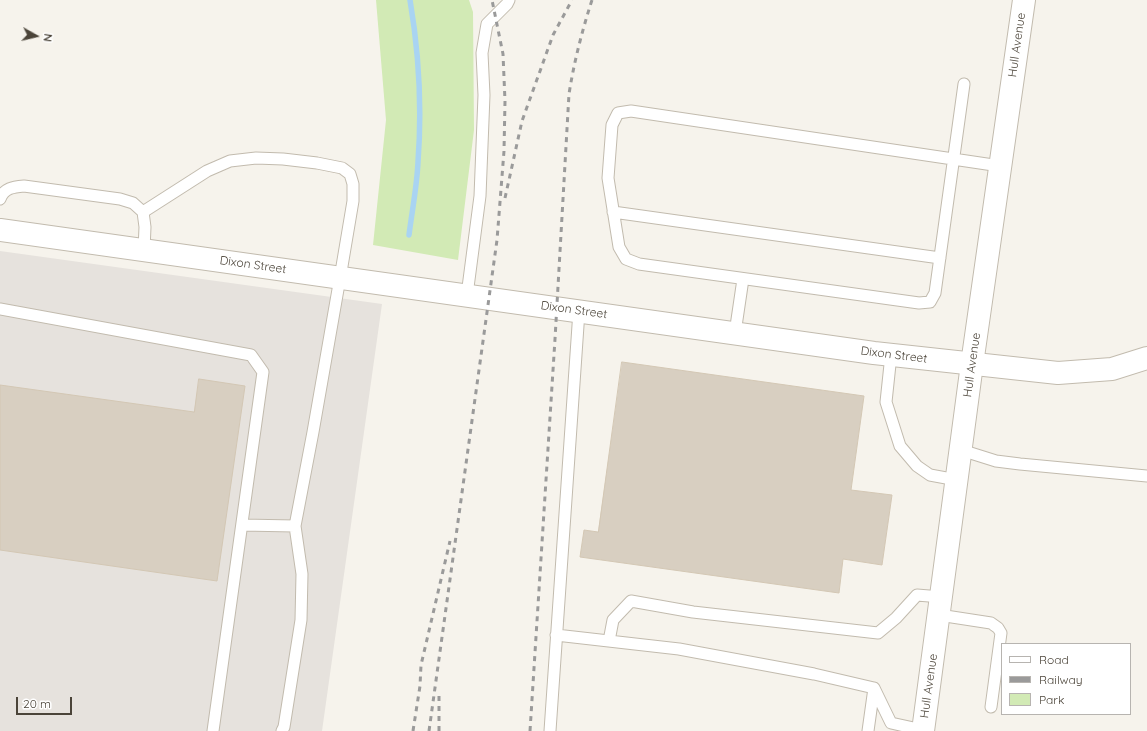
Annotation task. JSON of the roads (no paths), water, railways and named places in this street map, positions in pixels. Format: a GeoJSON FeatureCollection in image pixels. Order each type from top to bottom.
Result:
{"type":"FeatureCollection","features":[{"type":"Feature","properties":{"kind":"street","name":"Hull Avenue"},"geometry":{"type":"LineString","coordinates":[[923,730],[972,364],[1024,0]]}},
{"type":"Feature","properties":{"kind":"street","name":"Dixon Street"},"geometry":{"type":"LineString","coordinates":[[0,230],[890,355],[1058,373],[1112,369],[1147,358]]}},
{"type":"Feature","properties":{"kind":"lane"},"geometry":{"type":"LineString","coordinates":[[467,295],[480,196],[484,95],[482,53],[487,24],[507,4],[509,0]]}},
{"type":"Feature","properties":{"kind":"lane"},"geometry":{"type":"LineString","coordinates":[[964,84],[953,159],[935,293],[930,302],[919,303],[639,264],[626,258],[619,247],[608,178],[612,125],[618,113],[631,111],[953,159],[1000,166]]}},
{"type":"Feature","properties":{"kind":"lane"},"geometry":{"type":"LineString","coordinates":[[143,212],[207,171],[230,161],[256,158],[283,159],[317,163],[342,168],[350,174],[354,184],[353,201],[340,278],[295,526],[302,574],[301,620],[284,727],[282,731]]}},
{"type":"Feature","properties":{"kind":"lane"},"geometry":{"type":"LineString","coordinates":[[0,199],[4,192],[12,188],[24,186],[120,199],[133,203],[143,212],[145,227],[144,250]]}},
{"type":"Feature","properties":{"kind":"lane"},"geometry":{"type":"LineString","coordinates":[[613,212],[940,258]]}},
{"type":"Feature","properties":{"kind":"lane"},"geometry":{"type":"LineString","coordinates":[[735,333],[743,279]]}},
{"type":"Feature","properties":{"kind":"lane"},"geometry":{"type":"LineString","coordinates":[[0,309],[251,355],[263,372],[213,731]]}},
{"type":"Feature","properties":{"kind":"lane"},"geometry":{"type":"LineString","coordinates":[[550,731],[579,311]]}},
{"type":"Feature","properties":{"kind":"lane"},"geometry":{"type":"LineString","coordinates":[[890,355],[886,402],[900,446],[917,466],[930,475],[957,480]]}},
{"type":"Feature","properties":{"kind":"lane"},"geometry":{"type":"LineString","coordinates":[[961,450],[1002,461],[1147,476]]}},
{"type":"Feature","properties":{"kind":"lane"},"geometry":{"type":"LineString","coordinates":[[242,525],[295,526]]}},
{"type":"Feature","properties":{"kind":"lane"},"geometry":{"type":"LineString","coordinates":[[609,641],[613,620],[631,601],[692,612],[878,633],[896,618],[917,595],[940,606],[991,623],[998,628],[1001,633],[991,707]]}},
{"type":"Feature","properties":{"kind":"lane"},"geometry":{"type":"LineString","coordinates":[[556,635],[679,649],[814,674],[874,688]]}},
{"type":"Feature","properties":{"kind":"lane"},"geometry":{"type":"LineString","coordinates":[[874,688],[891,723],[923,730]]}},
{"type":"Feature","properties":{"kind":"lane"},"geometry":{"type":"LineString","coordinates":[[868,731],[874,688]]}},
{"type":"Feature","properties":{"kind":"waterway"},"geometry":{"type":"LineString","coordinates":[[409,235],[417,180],[420,121],[418,60],[410,0]]}},
{"type":"Feature","properties":{"kind":"railway"},"geometry":{"type":"LineString","coordinates":[[429,731],[497,240],[504,151],[505,101],[503,54],[492,0]]}},
{"type":"Feature","properties":{"kind":"railway"},"geometry":{"type":"LineString","coordinates":[[505,198],[522,121],[553,35],[572,0]]}},
{"type":"Feature","properties":{"kind":"railway"},"geometry":{"type":"LineString","coordinates":[[530,731],[569,94],[573,70],[592,0]]}},
{"type":"Feature","properties":{"kind":"railway"},"geometry":{"type":"LineString","coordinates":[[413,731],[420,686],[421,665],[450,541]]}},
{"type":"Feature","properties":{"kind":"railway"},"geometry":{"type":"LineString","coordinates":[[439,694],[439,731]]}}]}
